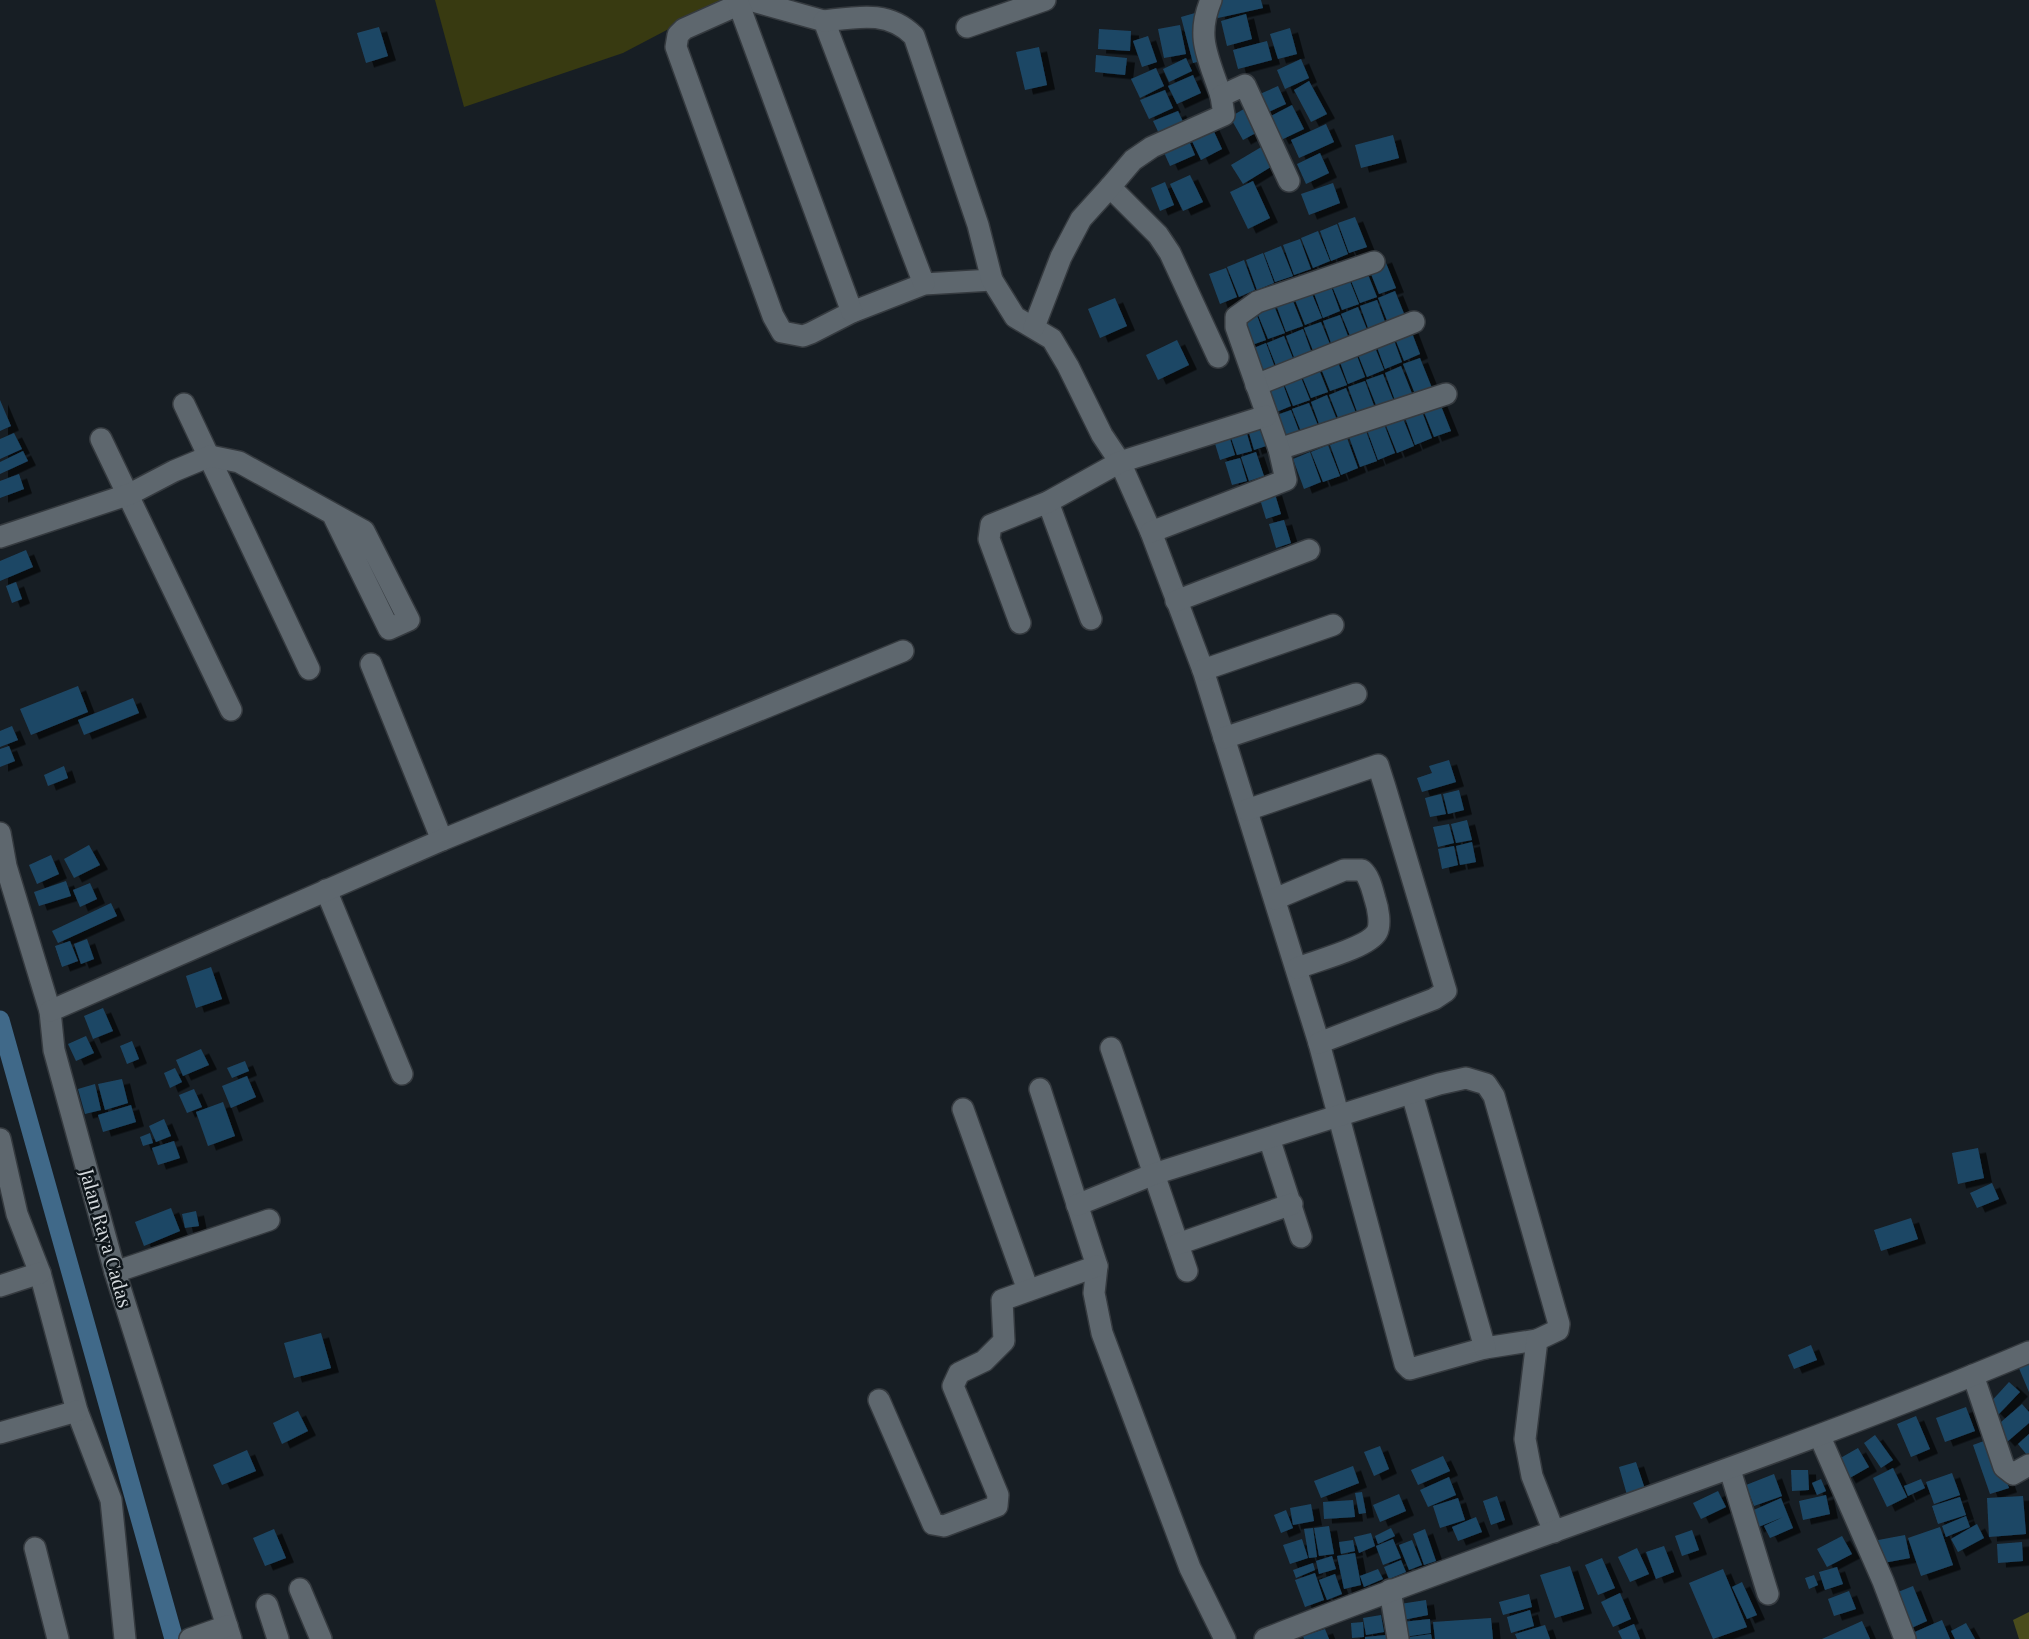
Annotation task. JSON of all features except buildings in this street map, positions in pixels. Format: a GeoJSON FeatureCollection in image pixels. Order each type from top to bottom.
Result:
{"type":"FeatureCollection","features":[{"type":"Feature","properties":{"kind":"street"},"geometry":{"type":"LineString","coordinates":[[967,27],[1045,0]]}},
{"type":"Feature","properties":{"kind":"street"},"geometry":{"type":"LineString","coordinates":[[1034,327],[1061,257],[1076,229],[1133,160],[1152,146],[1224,115],[1221,96],[1201,33],[1202,22],[1211,0]]}},
{"type":"Feature","properties":{"kind":"street"},"geometry":{"type":"LineString","coordinates":[[746,2],[852,312]]}},
{"type":"Feature","properties":{"kind":"street"},"geometry":{"type":"LineString","coordinates":[[992,280],[924,284],[852,312],[803,336],[782,332],[773,316],[676,47],[678,35],[684,29],[746,2],[824,21],[876,16],[895,21],[914,36],[978,225],[992,280],[1015,317],[1052,339],[1120,462],[1151,532],[1203,670],[1297,968],[1319,1044],[1338,1116],[1407,1367],[1422,1366],[1485,1348],[1537,1340],[1558,1330],[1559,1324],[1491,1091],[1486,1084],[1466,1078],[1338,1116],[1154,1174],[1077,1205]]}},
{"type":"Feature","properties":{"kind":"street"},"geometry":{"type":"LineString","coordinates":[[824,21],[924,284]]}},
{"type":"Feature","properties":{"kind":"street"},"geometry":{"type":"LineString","coordinates":[[1221,96],[1245,85],[1289,181]]}},
{"type":"Feature","properties":{"kind":"street"},"geometry":{"type":"LineString","coordinates":[[1110,187],[1158,235],[1170,253],[1217,357]]}},
{"type":"Feature","properties":{"kind":"street"},"geometry":{"type":"LineString","coordinates":[[1151,532],[1286,480],[1279,449],[1236,327],[1236,317],[1242,310],[1374,262]]}},
{"type":"Feature","properties":{"kind":"street"},"geometry":{"type":"LineString","coordinates":[[1256,385],[1414,322]]}},
{"type":"Feature","properties":{"kind":"street"},"geometry":{"type":"LineString","coordinates":[[1279,449],[1446,394]]}},
{"type":"Feature","properties":{"kind":"street"},"geometry":{"type":"LineString","coordinates":[[184,404],[309,669]]}},
{"type":"Feature","properties":{"kind":"street"},"geometry":{"type":"LineString","coordinates":[[1020,623],[988,528],[991,525],[1048,502],[1120,462],[1266,416]]}},
{"type":"Feature","properties":{"kind":"street"},"geometry":{"type":"LineString","coordinates":[[101,439],[130,494],[231,710]]}},
{"type":"Feature","properties":{"kind":"street"},"geometry":{"type":"LineString","coordinates":[[0,537],[130,494],[210,456],[239,462],[364,531],[409,620],[389,629],[333,515]]}},
{"type":"Feature","properties":{"kind":"street"},"geometry":{"type":"LineString","coordinates":[[1048,502],[1091,619]]}},
{"type":"Feature","properties":{"kind":"street"},"geometry":{"type":"LineString","coordinates":[[1176,601],[1309,550]]}},
{"type":"Feature","properties":{"kind":"street"},"geometry":{"type":"LineString","coordinates":[[1203,670],[1333,625]]}},
{"type":"Feature","properties":{"kind":"street"},"geometry":{"type":"LineString","coordinates":[[50,1011],[443,840],[902,651]]}},
{"type":"Feature","properties":{"kind":"street"},"geometry":{"type":"LineString","coordinates":[[371,664],[443,840]]}},
{"type":"Feature","properties":{"kind":"street"},"geometry":{"type":"LineString","coordinates":[[1224,738],[1356,694]]}},
{"type":"Feature","properties":{"kind":"street"},"geometry":{"type":"LineString","coordinates":[[1247,810],[1378,765],[1385,787],[1446,991],[1434,999],[1319,1044]]}},
{"type":"Feature","properties":{"kind":"street","name":"Jalan Raya Cadas"},"geometry":{"type":"LineString","coordinates":[[0,833],[3,867],[50,1011],[54,1050],[214,1634]]}},
{"type":"Feature","properties":{"kind":"street"},"geometry":{"type":"LineString","coordinates":[[1275,899],[1344,870],[1362,870],[1369,879],[1377,906],[1378,927],[1375,934],[1349,949],[1297,968]]}},
{"type":"Feature","properties":{"kind":"street"},"geometry":{"type":"LineString","coordinates":[[326,890],[402,1074]]}},
{"type":"Feature","properties":{"kind":"street"},"geometry":{"type":"LineString","coordinates":[[1111,1048],[1187,1271]]}},
{"type":"Feature","properties":{"kind":"street"},"geometry":{"type":"LineString","coordinates":[[1040,1089],[1097,1266],[1094,1293],[1102,1333],[1190,1568],[1226,1639]]}},
{"type":"Feature","properties":{"kind":"street"},"geometry":{"type":"LineString","coordinates":[[1412,1094],[1485,1348]]}},
{"type":"Feature","properties":{"kind":"street"},"geometry":{"type":"LineString","coordinates":[[963,1109],[1028,1290]]}},
{"type":"Feature","properties":{"kind":"street"},"geometry":{"type":"LineString","coordinates":[[1269,1138],[1301,1237]]}},
{"type":"Feature","properties":{"kind":"street"},"geometry":{"type":"LineString","coordinates":[[0,1139],[17,1214],[40,1273],[76,1411],[98,1460],[115,1517],[125,1639]]}},
{"type":"Feature","properties":{"kind":"street"},"geometry":{"type":"LineString","coordinates":[[1178,1244],[1292,1204]]}},
{"type":"Feature","properties":{"kind":"street"},"geometry":{"type":"LineString","coordinates":[[115,1272],[269,1220]]}},
{"type":"Feature","properties":{"kind":"street"},"geometry":{"type":"LineString","coordinates":[[879,1400],[933,1524],[944,1526],[997,1506],[998,1495],[953,1386],[959,1373],[984,1361],[1004,1341],[1002,1300],[1097,1266]]}},
{"type":"Feature","properties":{"kind":"street"},"geometry":{"type":"LineString","coordinates":[[0,1286],[40,1273]]}},
{"type":"Feature","properties":{"kind":"street"},"geometry":{"type":"LineString","coordinates":[[1537,1340],[1532,1405],[1525,1439],[1532,1476],[1554,1532]]}},
{"type":"Feature","properties":{"kind":"street"},"geometry":{"type":"LineString","coordinates":[[1265,1639],[1390,1590],[1819,1437],[2029,1352]]}},
{"type":"Feature","properties":{"kind":"street"},"geometry":{"type":"LineString","coordinates":[[1973,1376],[2004,1466],[2013,1474],[2029,1465]]}},
{"type":"Feature","properties":{"kind":"street"},"geometry":{"type":"LineString","coordinates":[[0,1433],[76,1411]]}},
{"type":"Feature","properties":{"kind":"street"},"geometry":{"type":"LineString","coordinates":[[1819,1437],[1883,1581],[1905,1639]]}},
{"type":"Feature","properties":{"kind":"street"},"geometry":{"type":"LineString","coordinates":[[1730,1470],[1768,1594]]}},
{"type":"Feature","properties":{"kind":"street"},"geometry":{"type":"LineString","coordinates":[[35,1548],[58,1639]]}},
{"type":"Feature","properties":{"kind":"street"},"geometry":{"type":"LineString","coordinates":[[300,1589],[321,1639]]}},
{"type":"Feature","properties":{"kind":"street"},"geometry":{"type":"LineString","coordinates":[[1390,1590],[1398,1639]]}},
{"type":"Feature","properties":{"kind":"street"},"geometry":{"type":"LineString","coordinates":[[267,1605],[278,1639]]}},
{"type":"Feature","properties":{"kind":"shaded area"},"geometry":{"type":"Polygon","coordinates":[[[435,0],[724,0],[623,53],[464,107],[435,0]]]}},
{"type":"Feature","properties":{"kind":"shaded area"},"geometry":{"type":"Polygon","coordinates":[[[2029,1612],[2029,1639],[2019,1639],[2013,1620],[2029,1612]]]}},
{"type":"Feature","properties":{"kind":"waterway"},"geometry":{"type":"LineString","coordinates":[[0,1020],[174,1639]]}}]}
